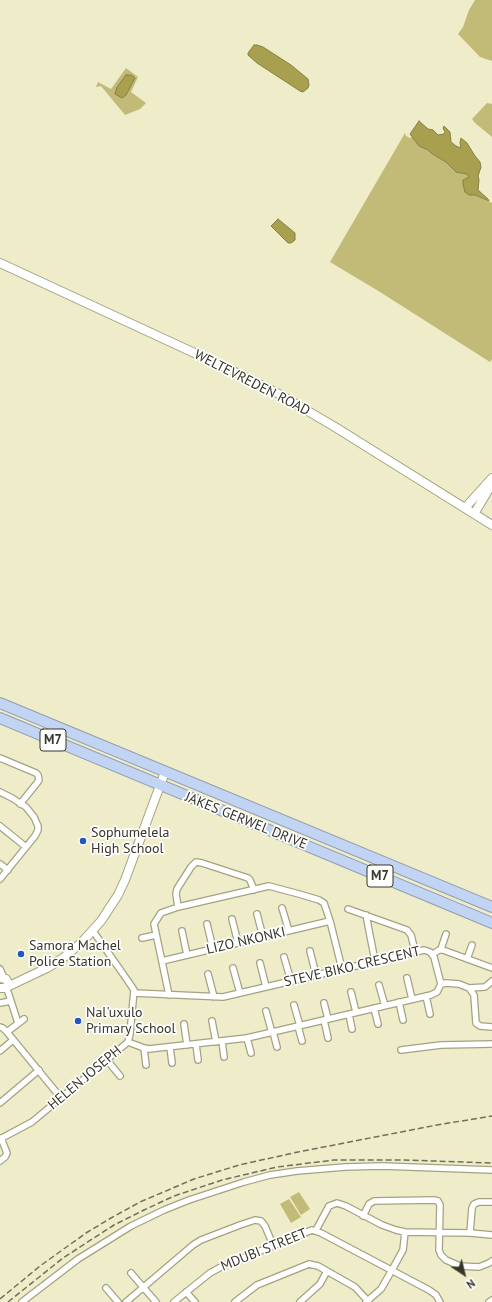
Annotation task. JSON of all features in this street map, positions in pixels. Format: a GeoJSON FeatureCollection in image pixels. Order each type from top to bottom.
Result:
{"type":"FeatureCollection","features":[{"type":"Feature","properties":{"kind":"highway","name":"JAKES GERWEL DRIVE"},"geometry":{"type":"LineString","coordinates":[[0,703],[492,907]]}},
{"type":"Feature","properties":{"kind":"highway","name":"JAKES GERWEL DRIVE"},"geometry":{"type":"LineString","coordinates":[[0,718],[492,923]]}},
{"type":"Feature","properties":{"kind":"street","name":"WELTEVREDEN ROAD"},"geometry":{"type":"LineString","coordinates":[[0,263],[229,369],[279,394],[335,427],[491,525]]}},
{"type":"Feature","properties":{"kind":"street"},"geometry":{"type":"LineString","coordinates":[[465,508],[492,478]]}},
{"type":"Feature","properties":{"kind":"street"},"geometry":{"type":"LineString","coordinates":[[474,514],[492,484]]}},
{"type":"Feature","properties":{"kind":"street"},"geometry":{"type":"LineString","coordinates":[[486,494],[483,513],[491,525]]}},
{"type":"Feature","properties":{"kind":"street"},"geometry":{"type":"LineString","coordinates":[[0,758],[38,775],[39,780],[20,804]]}},
{"type":"Feature","properties":{"kind":"street"},"geometry":{"type":"LineString","coordinates":[[3,985],[20,980],[47,968],[73,950],[93,931],[112,906],[125,880],[165,772]]}},
{"type":"Feature","properties":{"kind":"street"},"geometry":{"type":"LineString","coordinates":[[0,792],[26,807],[34,817],[38,826],[35,836],[0,879]]}},
{"type":"Feature","properties":{"kind":"street"},"geometry":{"type":"LineString","coordinates":[[0,826],[26,846]]}},
{"type":"Feature","properties":{"kind":"street"},"geometry":{"type":"LineString","coordinates":[[178,907],[176,894],[177,889],[190,867],[196,862],[248,878],[254,890]]}},
{"type":"Feature","properties":{"kind":"street"},"geometry":{"type":"LineString","coordinates":[[0,864],[8,870]]}},
{"type":"Feature","properties":{"kind":"street"},"geometry":{"type":"LineString","coordinates":[[169,995],[154,924],[161,913],[178,907],[272,886],[319,900],[325,905],[342,969]]}},
{"type":"Feature","properties":{"kind":"street"},"geometry":{"type":"LineString","coordinates":[[282,908],[289,931]]}},
{"type":"Feature","properties":{"kind":"street"},"geometry":{"type":"LineString","coordinates":[[348,909],[407,930],[411,935],[415,951]]}},
{"type":"Feature","properties":{"kind":"street"},"geometry":{"type":"LineString","coordinates":[[257,914],[263,937]]}},
{"type":"Feature","properties":{"kind":"street"},"geometry":{"type":"LineString","coordinates":[[366,915],[376,961]]}},
{"type":"Feature","properties":{"kind":"street"},"geometry":{"type":"LineString","coordinates":[[232,919],[238,943]]}},
{"type":"Feature","properties":{"kind":"street","name":"LIZO NKONKI"},"geometry":{"type":"LineString","coordinates":[[162,961],[330,921]]}},
{"type":"Feature","properties":{"kind":"street"},"geometry":{"type":"LineString","coordinates":[[207,924],[213,949]]}},
{"type":"Feature","properties":{"kind":"street"},"geometry":{"type":"LineString","coordinates":[[182,930],[187,955]]}},
{"type":"Feature","properties":{"kind":"street"},"geometry":{"type":"LineString","coordinates":[[93,931],[134,990],[134,993]]}},
{"type":"Feature","properties":{"kind":"street"},"geometry":{"type":"LineString","coordinates":[[433,954],[441,949],[446,934]]}},
{"type":"Feature","properties":{"kind":"street"},"geometry":{"type":"LineString","coordinates":[[142,938],[156,935]]}},
{"type":"Feature","properties":{"kind":"street"},"geometry":{"type":"LineString","coordinates":[[467,959],[472,945]]}},
{"type":"Feature","properties":{"kind":"street"},"geometry":{"type":"LineString","coordinates":[[441,949],[492,968]]}},
{"type":"Feature","properties":{"kind":"street","name":"STEVE BIKO CRESCENT"},"geometry":{"type":"LineString","coordinates":[[134,993],[223,997],[424,950],[427,950],[433,954],[436,960],[441,984]]}},
{"type":"Feature","properties":{"kind":"street"},"geometry":{"type":"LineString","coordinates":[[310,951],[316,975]]}},
{"type":"Feature","properties":{"kind":"street"},"geometry":{"type":"LineString","coordinates":[[284,957],[291,981]]}},
{"type":"Feature","properties":{"kind":"street"},"geometry":{"type":"LineString","coordinates":[[260,963],[266,987]]}},
{"type":"Feature","properties":{"kind":"street"},"geometry":{"type":"LineString","coordinates":[[233,968],[240,993]]}},
{"type":"Feature","properties":{"kind":"street"},"geometry":{"type":"LineString","coordinates":[[0,969],[3,985],[11,1001],[18,1023]]}},
{"type":"Feature","properties":{"kind":"street"},"geometry":{"type":"LineString","coordinates":[[208,974],[214,997]]}},
{"type":"Feature","properties":{"kind":"street"},"geometry":{"type":"LineString","coordinates":[[407,978],[412,999]]}},
{"type":"Feature","properties":{"kind":"street"},"geometry":{"type":"LineString","coordinates":[[128,1042],[144,1048],[170,1047],[247,1038],[426,996],[437,992],[441,984],[453,983],[469,988],[485,987],[492,981]]}},
{"type":"Feature","properties":{"kind":"street"},"geometry":{"type":"LineString","coordinates":[[378,985],[385,1006]]}},
{"type":"Feature","properties":{"kind":"street"},"geometry":{"type":"LineString","coordinates":[[469,988],[474,995],[476,1023],[480,1026],[492,1028]]}},
{"type":"Feature","properties":{"kind":"street"},"geometry":{"type":"LineString","coordinates":[[350,992],[356,1012]]}},
{"type":"Feature","properties":{"kind":"street","name":"HELEN JOSEPH"},"geometry":{"type":"LineString","coordinates":[[1,1139],[32,1122],[128,1042],[134,993]]}},
{"type":"Feature","properties":{"kind":"street"},"geometry":{"type":"LineString","coordinates":[[426,996],[430,1014]]}},
{"type":"Feature","properties":{"kind":"street"},"geometry":{"type":"LineString","coordinates":[[0,1003],[11,1001]]}},
{"type":"Feature","properties":{"kind":"street"},"geometry":{"type":"LineString","coordinates":[[399,1002],[403,1020]]}},
{"type":"Feature","properties":{"kind":"street"},"geometry":{"type":"LineString","coordinates":[[324,1003],[328,1038]]}},
{"type":"Feature","properties":{"kind":"street"},"geometry":{"type":"LineString","coordinates":[[294,1005],[302,1041]]}},
{"type":"Feature","properties":{"kind":"street"},"geometry":{"type":"LineString","coordinates":[[374,1008],[378,1024]]}},
{"type":"Feature","properties":{"kind":"street"},"geometry":{"type":"LineString","coordinates":[[266,1011],[276,1046]]}},
{"type":"Feature","properties":{"kind":"street"},"geometry":{"type":"LineString","coordinates":[[349,1014],[352,1029]]}},
{"type":"Feature","properties":{"kind":"street"},"geometry":{"type":"LineString","coordinates":[[7,1032],[24,1019]]}},
{"type":"Feature","properties":{"kind":"street"},"geometry":{"type":"LineString","coordinates":[[212,1021],[224,1057]]}},
{"type":"Feature","properties":{"kind":"street"},"geometry":{"type":"LineString","coordinates":[[184,1024],[187,1045]]}},
{"type":"Feature","properties":{"kind":"street"},"geometry":{"type":"LineString","coordinates":[[0,1027],[3,1028],[14,1040],[61,1098]]}},
{"type":"Feature","properties":{"kind":"street"},"geometry":{"type":"LineString","coordinates":[[247,1038],[251,1053]]}},
{"type":"Feature","properties":{"kind":"street"},"geometry":{"type":"LineString","coordinates":[[0,1051],[14,1040]]}},
{"type":"Feature","properties":{"kind":"street"},"geometry":{"type":"LineString","coordinates":[[196,1044],[198,1060]]}},
{"type":"Feature","properties":{"kind":"street"},"geometry":{"type":"LineString","coordinates":[[401,1050],[441,1045],[492,1044]]}},
{"type":"Feature","properties":{"kind":"street"},"geometry":{"type":"LineString","coordinates":[[170,1047],[172,1063]]}},
{"type":"Feature","properties":{"kind":"street"},"geometry":{"type":"LineString","coordinates":[[144,1048],[146,1066]]}},
{"type":"Feature","properties":{"kind":"street"},"geometry":{"type":"LineString","coordinates":[[108,1060],[120,1076]]}},
{"type":"Feature","properties":{"kind":"street"},"geometry":{"type":"LineString","coordinates":[[0,1103],[39,1070]]}},
{"type":"Feature","properties":{"kind":"street"},"geometry":{"type":"LineString","coordinates":[[0,1160],[5,1157],[7,1153],[1,1139]]}},
{"type":"Feature","properties":{"kind":"street"},"geometry":{"type":"LineString","coordinates":[[22,1302],[78,1259],[130,1226],[189,1200],[244,1182],[270,1175],[345,1167],[382,1166],[492,1170]]}},
{"type":"Feature","properties":{"kind":"street"},"geometry":{"type":"LineString","coordinates":[[363,1216],[369,1204],[374,1201],[438,1201],[440,1205],[439,1250],[441,1255],[446,1260],[460,1266],[479,1267],[492,1261]]}},
{"type":"Feature","properties":{"kind":"street"},"geometry":{"type":"LineString","coordinates":[[470,1233],[472,1208],[474,1204],[479,1202],[492,1202]]}},
{"type":"Feature","properties":{"kind":"street"},"geometry":{"type":"LineString","coordinates":[[316,1230],[329,1206],[333,1203],[341,1203],[363,1216],[390,1228],[405,1232],[470,1233],[492,1235]]}},
{"type":"Feature","properties":{"kind":"street"},"geometry":{"type":"LineString","coordinates":[[126,1302],[197,1242],[253,1220],[258,1220],[263,1223],[273,1245]]}},
{"type":"Feature","properties":{"kind":"street","name":"MDUBI STREET"},"geometry":{"type":"LineString","coordinates":[[174,1302],[215,1270],[273,1245],[309,1231],[316,1230],[432,1291],[440,1302]]}},
{"type":"Feature","properties":{"kind":"street"},"geometry":{"type":"LineString","coordinates":[[235,1302],[256,1285],[304,1265],[312,1264],[355,1287],[367,1301],[381,1289],[392,1270],[402,1250],[405,1232]]}},
{"type":"Feature","properties":{"kind":"street"},"geometry":{"type":"LineString","coordinates":[[300,1302],[320,1284],[327,1271]]}},
{"type":"Feature","properties":{"kind":"street"},"geometry":{"type":"LineString","coordinates":[[131,1273],[156,1302]]}},
{"type":"Feature","properties":{"kind":"street"},"geometry":{"type":"LineString","coordinates":[[106,1288],[118,1302]]}},
{"type":"Feature","properties":{"kind":"street"},"geometry":{"type":"LineString","coordinates":[[186,1292],[195,1302]]}},
{"type":"Feature","properties":{"kind":"shaded area"},"geometry":{"type":"Polygon","coordinates":[[[475,0],[492,0],[492,61],[480,57],[458,34],[463,27],[469,10],[475,0]]]}},
{"type":"Feature","properties":{"kind":"shaded area"},"geometry":{"type":"Polygon","coordinates":[[[254,45],[263,47],[291,65],[308,79],[308,88],[303,92],[300,91],[257,63],[248,55],[254,45]]]}},
{"type":"Feature","properties":{"kind":"shaded area"},"geometry":{"type":"Polygon","coordinates":[[[126,68],[138,77],[131,92],[146,103],[140,109],[125,115],[101,86],[96,87],[98,82],[111,89],[126,68]]]}},
{"type":"Feature","properties":{"kind":"shaded area"},"geometry":{"type":"Polygon","coordinates":[[[126,75],[131,75],[135,78],[126,95],[122,98],[115,94],[117,87],[126,75]]]}},
{"type":"Feature","properties":{"kind":"shaded area"},"geometry":{"type":"Polygon","coordinates":[[[487,103],[492,104],[492,137],[472,119],[487,103]]]}},
{"type":"Feature","properties":{"kind":"shaded area"},"geometry":{"type":"Polygon","coordinates":[[[419,121],[438,135],[444,134],[444,126],[450,132],[451,142],[456,146],[461,148],[461,138],[467,143],[480,162],[481,167],[478,176],[478,190],[489,201],[475,195],[469,195],[465,192],[463,180],[469,177],[467,174],[456,172],[446,162],[419,146],[410,134],[419,121]]]}},
{"type":"Feature","properties":{"kind":"shaded area"},"geometry":{"type":"Polygon","coordinates":[[[405,133],[406,136],[410,138],[412,137],[431,153],[446,162],[456,172],[467,174],[469,177],[463,180],[463,183],[466,192],[469,195],[475,195],[492,203],[492,359],[490,362],[330,262],[405,133]]]}},
{"type":"Feature","properties":{"kind":"shaded area"},"geometry":{"type":"Polygon","coordinates":[[[278,219],[295,233],[295,240],[291,243],[288,243],[271,226],[278,219]]]}},
{"type":"Feature","properties":{"kind":"shaded area"},"geometry":{"type":"Polygon","coordinates":[[[299,1192],[310,1209],[301,1215],[290,1197],[299,1192]]]}},
{"type":"Feature","properties":{"kind":"shaded area"},"geometry":{"type":"Polygon","coordinates":[[[289,1199],[301,1217],[291,1223],[280,1204],[289,1199]]]}},
{"type":"Feature","properties":{"kind":"railway"},"geometry":{"type":"LineString","coordinates":[[0,1299],[40,1266],[86,1233],[140,1202],[194,1179],[239,1165],[298,1152],[492,1116]]}},
{"type":"Feature","properties":{"kind":"railway"},"geometry":{"type":"LineString","coordinates":[[8,1302],[63,1258],[114,1225],[174,1196],[222,1180],[277,1167],[334,1160],[404,1160],[492,1163]]}},
{"type":"Feature","properties":{"kind":"place","name":"Sophumelela High School"},"geometry":{"type":"Point","coordinates":[83,841]}},
{"type":"Feature","properties":{"kind":"place","name":"Samora Machel Police Station"},"geometry":{"type":"Point","coordinates":[21,954]}},
{"type":"Feature","properties":{"kind":"place","name":"Nal'uxulo Primary School"},"geometry":{"type":"Point","coordinates":[78,1021]}}]}
